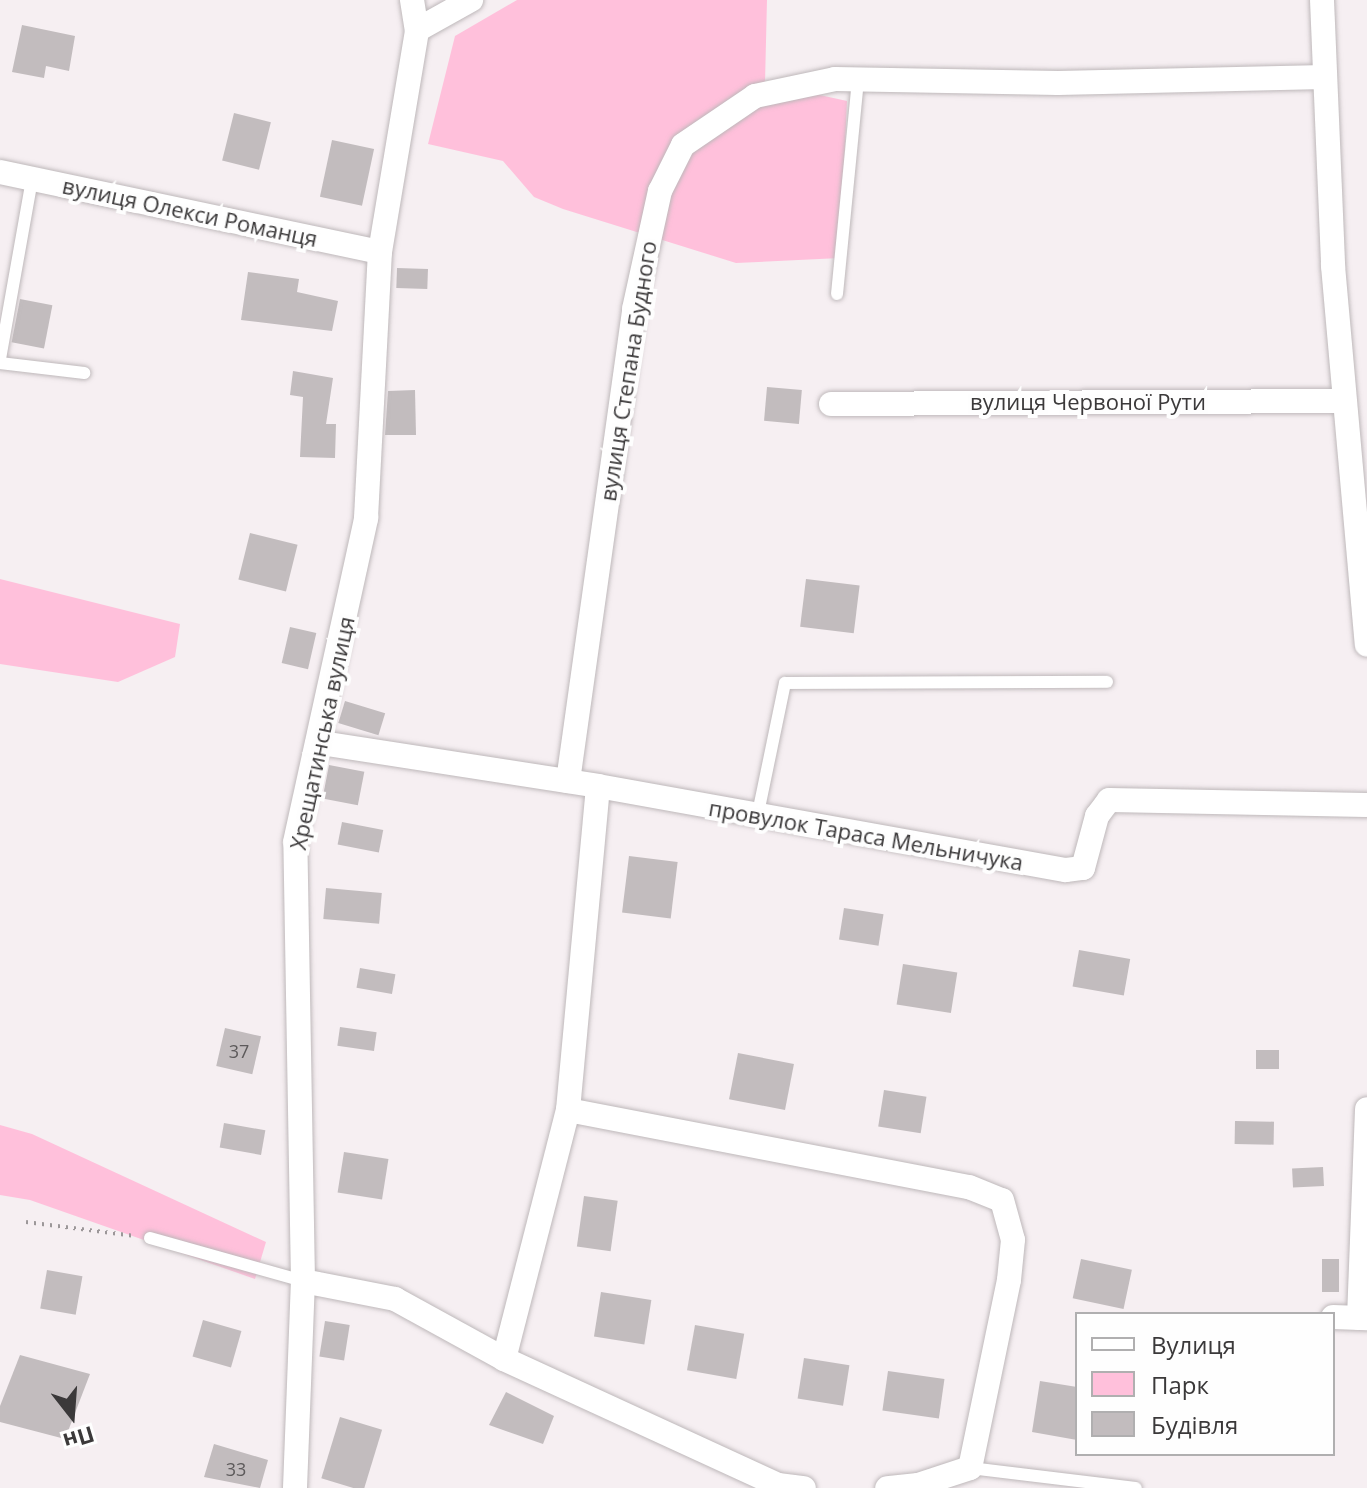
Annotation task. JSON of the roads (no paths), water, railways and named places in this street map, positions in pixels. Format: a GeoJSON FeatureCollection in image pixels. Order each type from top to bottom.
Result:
{"type":"FeatureCollection","features":[{"type":"Feature","properties":{"kind":"street","name":"Хрещатинська вулиця"},"geometry":{"type":"LineString","coordinates":[[295,1488],[303,1281],[295,842],[321,743],[366,518],[380,252],[417,30],[412,0]]}},
{"type":"Feature","properties":{"kind":"street"},"geometry":{"type":"LineString","coordinates":[[417,30],[471,0]]}},
{"type":"Feature","properties":{"kind":"street"},"geometry":{"type":"LineString","coordinates":[[1322,0],[1344,401],[1358,467],[1367,644]]}},
{"type":"Feature","properties":{"kind":"street","name":"вулиця Степана Будного"},"geometry":{"type":"LineString","coordinates":[[568,781],[634,309],[660,191],[683,145],[755,96],[858,80],[1058,83],[1325,77]]}},
{"type":"Feature","properties":{"kind":"street","name":"вулиця Олекси Романця"},"geometry":{"type":"LineString","coordinates":[[0,172],[380,252]]}},
{"type":"Feature","properties":{"kind":"street","name":"вулиця Червоної Рути"},"geometry":{"type":"LineString","coordinates":[[831,404],[1344,401]]}},
{"type":"Feature","properties":{"kind":"street","name":"провулок Тараса Мельничука"},"geometry":{"type":"LineString","coordinates":[[321,743],[598,786],[757,818],[1066,870],[1083,868],[1097,816],[1109,800],[1367,805]]}},
{"type":"Feature","properties":{"kind":"street"},"geometry":{"type":"LineString","coordinates":[[504,1359],[568,1110],[598,786]]}},
{"type":"Feature","properties":{"kind":"street"},"geometry":{"type":"LineString","coordinates":[[1335,1317],[1363,1318],[1367,1109]]}},
{"type":"Feature","properties":{"kind":"street"},"geometry":{"type":"LineString","coordinates":[[568,1110],[969,1187],[1002,1200],[1013,1240],[1009,1280],[970,1468],[918,1485],[887,1488]]}},
{"type":"Feature","properties":{"kind":"street"},"geometry":{"type":"LineString","coordinates":[[303,1281],[395,1299],[504,1359],[778,1485],[804,1488]]}},
{"type":"Feature","properties":{"kind":"lane"},"geometry":{"type":"LineString","coordinates":[[837,294],[858,80]]}},
{"type":"Feature","properties":{"kind":"lane"},"geometry":{"type":"LineString","coordinates":[[32,179],[0,361],[84,373]]}},
{"type":"Feature","properties":{"kind":"lane"},"geometry":{"type":"LineString","coordinates":[[757,818],[785,683],[1107,682]]}},
{"type":"Feature","properties":{"kind":"lane"},"geometry":{"type":"LineString","coordinates":[[150,1238],[303,1281]]}},
{"type":"Feature","properties":{"kind":"lane"},"geometry":{"type":"LineString","coordinates":[[970,1468],[1136,1488]]}}]}
